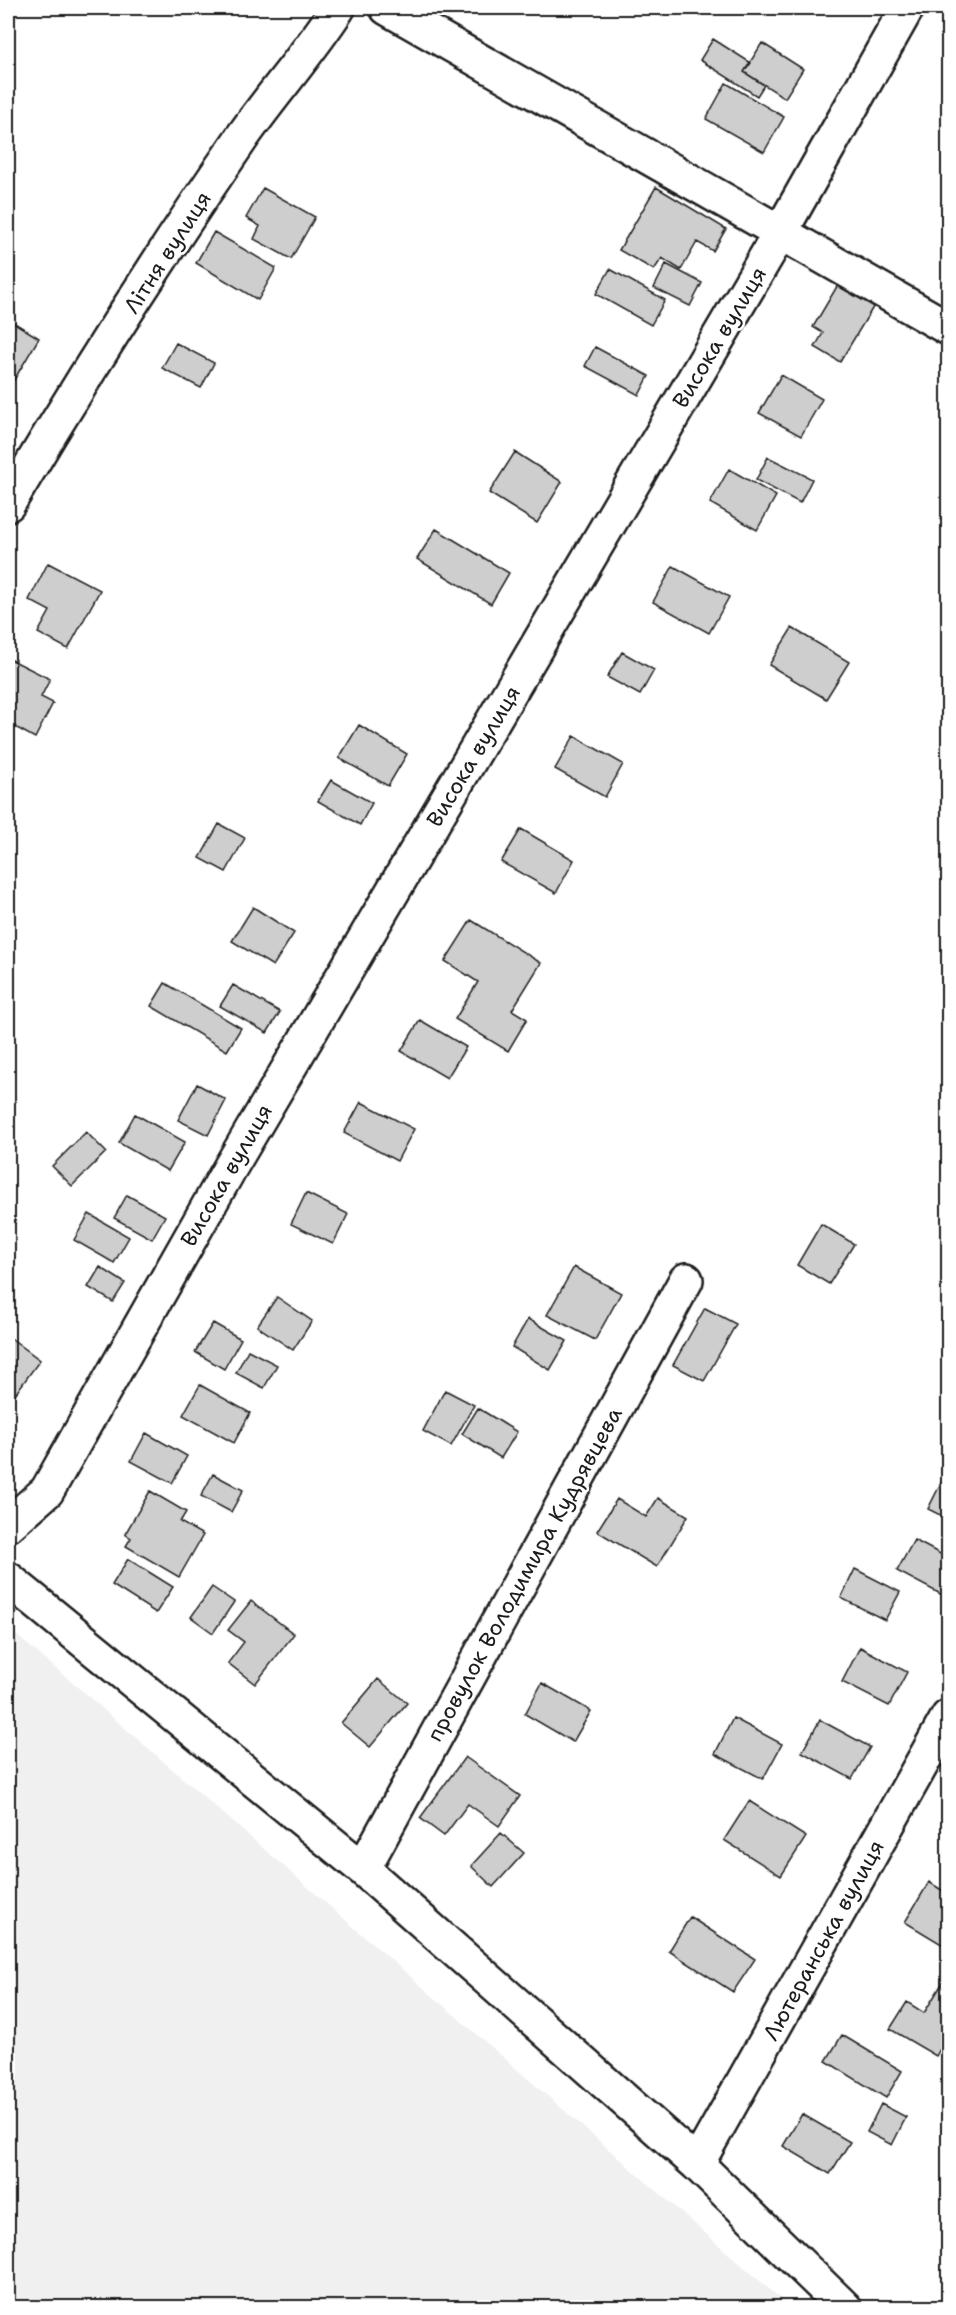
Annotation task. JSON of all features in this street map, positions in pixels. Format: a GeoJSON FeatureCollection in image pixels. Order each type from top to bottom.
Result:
{"type":"FeatureCollection","features":[{"type":"Feature","properties":{"kind":"street","name":"Літня вулиця"},"geometry":{"type":"LineString","coordinates":[[8,504],[73,394],[244,134],[316,42],[338,8]]}},
{"type":"Feature","properties":{"kind":"street"},"geometry":{"type":"LineString","coordinates":[[387,8],[948,328]]}},
{"type":"Feature","properties":{"kind":"street","name":"Висока вулиця"},"geometry":{"type":"LineString","coordinates":[[8,1525],[47,1491],[236,1157],[780,234],[907,8]]}},
{"type":"Feature","properties":{"kind":"street","name":"провулок Володимира Кудрявцева"},"geometry":{"type":"LineString","coordinates":[[363,1869],[686,1280]]}},
{"type":"Feature","properties":{"kind":"street"},"geometry":{"type":"LineString","coordinates":[[8,1580],[363,1869],[697,2164],[845,2307]]}},
{"type":"Feature","properties":{"kind":"street","name":"Лютеранська вулиця"},"geometry":{"type":"LineString","coordinates":[[697,2164],[948,1717]]}},
{"type":"Feature","properties":{"kind":"shaded area"},"geometry":{"type":"Polygon","coordinates":[[[8,1628],[80,1689],[790,2307],[8,2307],[8,1628]]]}},
{"type":"Feature","properties":{"kind":"building"},"geometry":{"type":"Polygon","coordinates":[[[713,39],[751,63],[744,72],[764,85],[757,96],[700,60],[713,39]]]}},
{"type":"Feature","properties":{"kind":"building"},"geometry":{"type":"Polygon","coordinates":[[[762,43],[803,69],[785,98],[744,72],[762,43]]]}},
{"type":"Feature","properties":{"kind":"building"},"geometry":{"type":"Polygon","coordinates":[[[726,83],[784,117],[764,152],[706,119],[726,83]]]}},
{"type":"Feature","properties":{"kind":"building"},"geometry":{"type":"Polygon","coordinates":[[[656,187],[726,229],[713,251],[697,242],[681,270],[662,258],[654,270],[619,250],[656,187]]]}},
{"type":"Feature","properties":{"kind":"building"},"geometry":{"type":"Polygon","coordinates":[[[263,188],[315,217],[291,259],[254,239],[260,226],[246,218],[263,188]]]}},
{"type":"Feature","properties":{"kind":"building"},"geometry":{"type":"Polygon","coordinates":[[[214,232],[276,268],[258,300],[196,263],[214,232]]]}},
{"type":"Feature","properties":{"kind":"building"},"geometry":{"type":"Polygon","coordinates":[[[666,264],[702,283],[690,306],[654,288],[666,264]]]}},
{"type":"Feature","properties":{"kind":"building"},"geometry":{"type":"Polygon","coordinates":[[[610,269],[665,300],[651,325],[596,294],[610,269]]]}},
{"type":"Feature","properties":{"kind":"building"},"geometry":{"type":"Polygon","coordinates":[[[839,283],[875,304],[840,362],[815,347],[823,333],[813,327],[839,283]]]}},
{"type":"Feature","properties":{"kind":"building"},"geometry":{"type":"Polygon","coordinates":[[[8,319],[39,338],[8,390],[8,319]]]}},
{"type":"Feature","properties":{"kind":"building"},"geometry":{"type":"Polygon","coordinates":[[[176,343],[214,363],[201,388],[162,368],[176,343]]]}},
{"type":"Feature","properties":{"kind":"building"},"geometry":{"type":"Polygon","coordinates":[[[595,347],[649,376],[639,395],[585,366],[595,347]]]}},
{"type":"Feature","properties":{"kind":"building"},"geometry":{"type":"Polygon","coordinates":[[[781,375],[822,399],[801,436],[759,413],[781,375]]]}},
{"type":"Feature","properties":{"kind":"building"},"geometry":{"type":"Polygon","coordinates":[[[515,452],[562,482],[537,523],[489,493],[515,452]]]}},
{"type":"Feature","properties":{"kind":"building"},"geometry":{"type":"Polygon","coordinates":[[[768,457],[812,479],[800,503],[756,480],[768,457]]]}},
{"type":"Feature","properties":{"kind":"building"},"geometry":{"type":"Polygon","coordinates":[[[729,469],[776,496],[757,530],[710,503],[729,469]]]}},
{"type":"Feature","properties":{"kind":"building"},"geometry":{"type":"Polygon","coordinates":[[[436,529],[509,573],[491,604],[417,559],[436,529]]]}},
{"type":"Feature","properties":{"kind":"building"},"geometry":{"type":"Polygon","coordinates":[[[48,563],[100,590],[68,649],[38,633],[50,611],[29,600],[48,563]]]}},
{"type":"Feature","properties":{"kind":"building"},"geometry":{"type":"Polygon","coordinates":[[[673,566],[729,597],[709,633],[653,602],[673,566]]]}},
{"type":"Feature","properties":{"kind":"building"},"geometry":{"type":"Polygon","coordinates":[[[792,628],[849,662],[826,699],[769,665],[792,628]]]}},
{"type":"Feature","properties":{"kind":"building"},"geometry":{"type":"Polygon","coordinates":[[[622,652],[654,670],[640,695],[607,677],[622,652]]]}},
{"type":"Feature","properties":{"kind":"building"},"geometry":{"type":"Polygon","coordinates":[[[8,658],[50,679],[41,697],[53,703],[35,738],[8,723],[8,658]]]}},
{"type":"Feature","properties":{"kind":"building"},"geometry":{"type":"Polygon","coordinates":[[[359,725],[407,754],[388,786],[339,758],[359,725]]]}},
{"type":"Feature","properties":{"kind":"building"},"geometry":{"type":"Polygon","coordinates":[[[574,736],[623,764],[605,797],[555,769],[574,736]]]}},
{"type":"Feature","properties":{"kind":"building"},"geometry":{"type":"Polygon","coordinates":[[[331,780],[372,803],[360,825],[318,801],[331,780]]]}},
{"type":"Feature","properties":{"kind":"building"},"geometry":{"type":"Polygon","coordinates":[[[219,824],[245,838],[226,872],[200,858],[219,824]]]}},
{"type":"Feature","properties":{"kind":"building"},"geometry":{"type":"Polygon","coordinates":[[[521,829],[574,860],[556,893],[501,862],[521,829]]]}},
{"type":"Feature","properties":{"kind":"building"},"geometry":{"type":"Polygon","coordinates":[[[253,907],[294,933],[273,966],[232,941],[253,907]]]}},
{"type":"Feature","properties":{"kind":"building"},"geometry":{"type":"Polygon","coordinates":[[[471,920],[541,963],[512,1010],[527,1019],[508,1051],[455,1019],[478,982],[445,961],[471,920]]]}},
{"type":"Feature","properties":{"kind":"building"},"geometry":{"type":"Polygon","coordinates":[[[165,983],[241,1028],[227,1051],[151,1006],[165,983]]]}},
{"type":"Feature","properties":{"kind":"building"},"geometry":{"type":"Polygon","coordinates":[[[233,985],[280,1012],[267,1033],[220,1006],[233,985]]]}},
{"type":"Feature","properties":{"kind":"building"},"geometry":{"type":"Polygon","coordinates":[[[420,1020],[466,1047],[447,1078],[401,1051],[420,1020]]]}},
{"type":"Feature","properties":{"kind":"building"},"geometry":{"type":"Polygon","coordinates":[[[197,1084],[226,1100],[208,1135],[178,1120],[197,1084]]]}},
{"type":"Feature","properties":{"kind":"building"},"geometry":{"type":"Polygon","coordinates":[[[361,1102],[414,1129],[397,1161],[344,1133],[361,1102]]]}},
{"type":"Feature","properties":{"kind":"building"},"geometry":{"type":"Polygon","coordinates":[[[135,1114],[185,1142],[168,1171],[119,1143],[135,1114]]]}},
{"type":"Feature","properties":{"kind":"building"},"geometry":{"type":"Polygon","coordinates":[[[86,1132],[106,1152],[72,1186],[52,1166],[86,1132]]]}},
{"type":"Feature","properties":{"kind":"building"},"geometry":{"type":"Polygon","coordinates":[[[306,1193],[348,1214],[333,1244],[291,1224],[306,1193]]]}},
{"type":"Feature","properties":{"kind":"building"},"geometry":{"type":"Polygon","coordinates":[[[127,1195],[165,1216],[152,1239],[114,1218],[127,1195]]]}},
{"type":"Feature","properties":{"kind":"building"},"geometry":{"type":"Polygon","coordinates":[[[89,1214],[129,1237],[114,1263],[74,1240],[89,1214]]]}},
{"type":"Feature","properties":{"kind":"building"},"geometry":{"type":"Polygon","coordinates":[[[821,1224],[854,1244],[829,1284],[797,1265],[821,1224]]]}},
{"type":"Feature","properties":{"kind":"building"},"geometry":{"type":"Polygon","coordinates":[[[100,1267],[125,1283],[113,1302],[88,1287],[100,1267]]]}},
{"type":"Feature","properties":{"kind":"building"},"geometry":{"type":"Polygon","coordinates":[[[574,1267],[621,1293],[595,1340],[547,1315],[574,1267]]]}},
{"type":"Feature","properties":{"kind":"building"},"geometry":{"type":"Polygon","coordinates":[[[277,1297],[312,1321],[293,1350],[257,1326],[277,1297]]]}},
{"type":"Feature","properties":{"kind":"building"},"geometry":{"type":"Polygon","coordinates":[[[705,1308],[736,1324],[704,1381],[673,1365],[705,1308]]]}},
{"type":"Feature","properties":{"kind":"building"},"geometry":{"type":"Polygon","coordinates":[[[528,1319],[567,1341],[550,1370],[512,1347],[528,1319]]]}},
{"type":"Feature","properties":{"kind":"building"},"geometry":{"type":"Polygon","coordinates":[[[213,1323],[241,1339],[224,1369],[195,1352],[213,1323]]]}},
{"type":"Feature","properties":{"kind":"building"},"geometry":{"type":"Polygon","coordinates":[[[8,1336],[40,1360],[8,1404],[8,1336]]]}},
{"type":"Feature","properties":{"kind":"building"},"geometry":{"type":"Polygon","coordinates":[[[248,1350],[277,1365],[264,1388],[236,1373],[248,1350]]]}},
{"type":"Feature","properties":{"kind":"building"},"geometry":{"type":"Polygon","coordinates":[[[200,1385],[250,1413],[234,1443],[183,1415],[200,1385]]]}},
{"type":"Feature","properties":{"kind":"building"},"geometry":{"type":"Polygon","coordinates":[[[445,1390],[474,1405],[451,1446],[423,1431],[445,1390]]]}},
{"type":"Feature","properties":{"kind":"building"},"geometry":{"type":"Polygon","coordinates":[[[478,1408],[517,1432],[501,1458],[462,1434],[478,1408]]]}},
{"type":"Feature","properties":{"kind":"building"},"geometry":{"type":"Polygon","coordinates":[[[146,1433],[187,1456],[172,1483],[131,1461],[146,1433]]]}},
{"type":"Feature","properties":{"kind":"building"},"geometry":{"type":"Polygon","coordinates":[[[948,1469],[948,1519],[928,1509],[948,1469]]]}},
{"type":"Feature","properties":{"kind":"building"},"geometry":{"type":"Polygon","coordinates":[[[213,1474],[243,1490],[231,1512],[201,1496],[213,1474]]]}},
{"type":"Feature","properties":{"kind":"building"},"geometry":{"type":"Polygon","coordinates":[[[150,1491],[186,1512],[180,1522],[203,1535],[179,1577],[126,1546],[131,1538],[125,1534],[150,1491]]]}},
{"type":"Feature","properties":{"kind":"building"},"geometry":{"type":"Polygon","coordinates":[[[658,1498],[688,1516],[657,1567],[597,1531],[617,1499],[646,1517],[658,1498]]]}},
{"type":"Feature","properties":{"kind":"building"},"geometry":{"type":"Polygon","coordinates":[[[914,1540],[948,1558],[948,1598],[897,1571],[914,1540]]]}},
{"type":"Feature","properties":{"kind":"building"},"geometry":{"type":"Polygon","coordinates":[[[128,1559],[173,1587],[156,1613],[112,1585],[128,1559]]]}},
{"type":"Feature","properties":{"kind":"building"},"geometry":{"type":"Polygon","coordinates":[[[855,1569],[900,1592],[885,1620],[841,1598],[855,1569]]]}},
{"type":"Feature","properties":{"kind":"building"},"geometry":{"type":"Polygon","coordinates":[[[212,1587],[234,1602],[213,1633],[191,1617],[212,1587]]]}},
{"type":"Feature","properties":{"kind":"building"},"geometry":{"type":"Polygon","coordinates":[[[251,1601],[294,1634],[255,1684],[228,1663],[244,1642],[228,1630],[251,1601]]]}},
{"type":"Feature","properties":{"kind":"building"},"geometry":{"type":"Polygon","coordinates":[[[860,1647],[907,1672],[889,1706],[842,1682],[860,1647]]]}},
{"type":"Feature","properties":{"kind":"building"},"geometry":{"type":"Polygon","coordinates":[[[378,1679],[407,1703],[370,1747],[341,1723],[378,1679]]]}},
{"type":"Feature","properties":{"kind":"building"},"geometry":{"type":"Polygon","coordinates":[[[542,1683],[591,1711],[573,1742],[525,1714],[542,1683]]]}},
{"type":"Feature","properties":{"kind":"building"},"geometry":{"type":"Polygon","coordinates":[[[733,1718],[782,1744],[763,1779],[715,1754],[733,1718]]]}},
{"type":"Feature","properties":{"kind":"building"},"geometry":{"type":"Polygon","coordinates":[[[820,1720],[870,1747],[852,1779],[802,1752],[820,1720]]]}},
{"type":"Feature","properties":{"kind":"building"},"geometry":{"type":"Polygon","coordinates":[[[465,1757],[520,1796],[499,1826],[468,1804],[444,1836],[420,1818],[465,1757]]]}},
{"type":"Feature","properties":{"kind":"building"},"geometry":{"type":"Polygon","coordinates":[[[749,1801],[806,1837],[781,1876],[724,1840],[749,1801]]]}},
{"type":"Feature","properties":{"kind":"building"},"geometry":{"type":"Polygon","coordinates":[[[501,1833],[524,1853],[493,1887],[471,1866],[501,1833]]]}},
{"type":"Feature","properties":{"kind":"building"},"geometry":{"type":"Polygon","coordinates":[[[929,1882],[948,1894],[948,1948],[905,1922],[929,1882]]]}},
{"type":"Feature","properties":{"kind":"building"},"geometry":{"type":"Polygon","coordinates":[[[690,1917],[755,1959],[733,1992],[669,1951],[690,1917]]]}},
{"type":"Feature","properties":{"kind":"building"},"geometry":{"type":"Polygon","coordinates":[[[945,1979],[948,1981],[948,2035],[936,2056],[890,2029],[907,2002],[924,2013],[945,1979]]]}},
{"type":"Feature","properties":{"kind":"building"},"geometry":{"type":"Polygon","coordinates":[[[842,2035],[902,2071],[886,2098],[826,2061],[842,2035]]]}},
{"type":"Feature","properties":{"kind":"building"},"geometry":{"type":"Polygon","coordinates":[[[881,2104],[906,2117],[892,2145],[867,2132],[881,2104]]]}},
{"type":"Feature","properties":{"kind":"building"},"geometry":{"type":"Polygon","coordinates":[[[802,2114],[850,2142],[830,2174],[783,2146],[802,2114]]]}}]}
